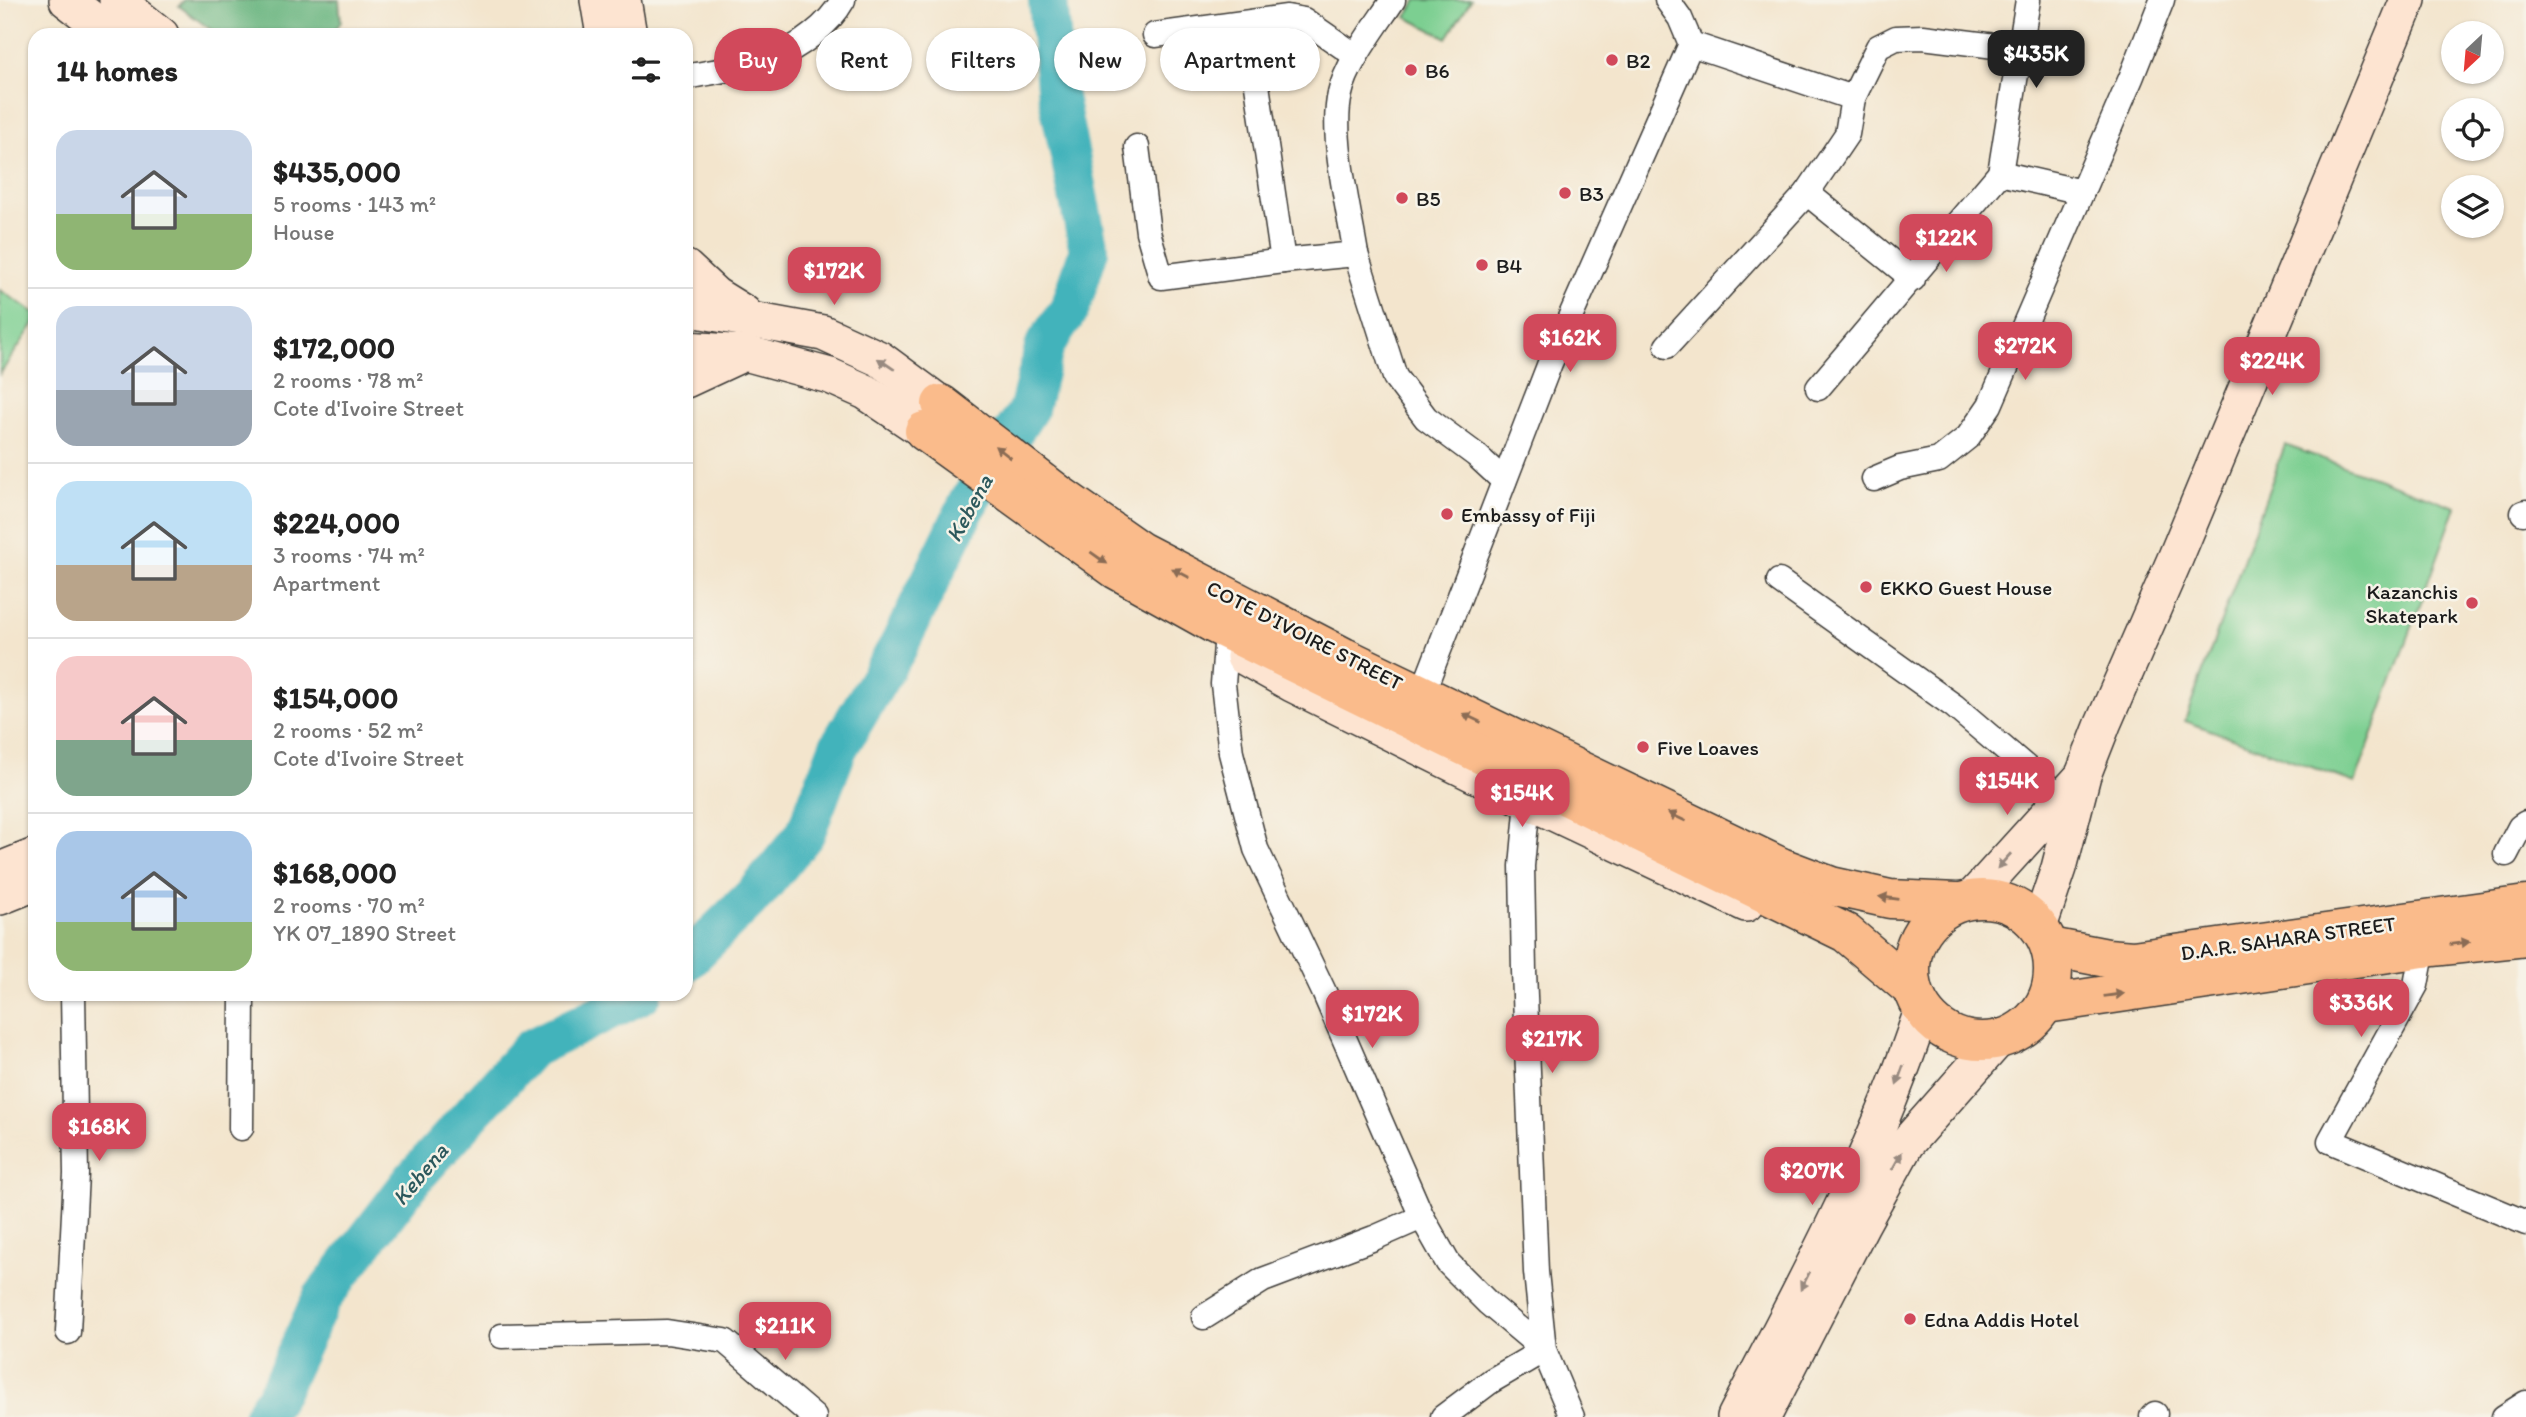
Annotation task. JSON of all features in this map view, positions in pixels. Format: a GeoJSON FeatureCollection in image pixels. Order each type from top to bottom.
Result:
{"type":"FeatureCollection","features":[{"type":"Feature","properties":{"kind":"main road"},"geometry":{"type":"LineString","coordinates":[[67,0],[103,28]]}},
{"type":"Feature","properties":{"kind":"main road"},"geometry":{"type":"LineString","coordinates":[[117,0],[152,28]]}},
{"type":"Feature","properties":{"kind":"main road"},"geometry":{"type":"LineString","coordinates":[[598,0],[603,28]]}},
{"type":"Feature","properties":{"kind":"main road"},"geometry":{"type":"LineString","coordinates":[[623,0],[628,28]]}},
{"type":"Feature","properties":{"kind":"main road"},"geometry":{"type":"LineString","coordinates":[[2044,937],[2073,787],[2406,0]]}},
{"type":"Feature","properties":{"kind":"main road"},"geometry":{"type":"LineString","coordinates":[[693,274],[716,295],[750,337],[693,375]]}},
{"type":"Feature","properties":{"kind":"main road","name":"COTE D'IVOIRE STREET"},"geometry":{"type":"LineString","coordinates":[[693,311],[750,337]]}},
{"type":"Feature","properties":{"kind":"main road","name":"COTE D'IVOIRE STREET"},"geometry":{"type":"LineString","coordinates":[[693,348],[750,337],[823,334],[880,359],[932,418],[1050,506],[1117,570],[1292,684],[1658,864],[1797,927],[1846,933]]}},
{"type":"Feature","properties":{"kind":"main road","name":"COTE D'IVOIRE STREET"},"geometry":{"type":"LineString","coordinates":[[1050,506],[1344,657],[1769,861],[1819,882],[1890,899],[1965,899]]}},
{"type":"Feature","properties":{"kind":"main road","name":"COTE D'IVOIRE STREET"},"geometry":{"type":"LineString","coordinates":[[1220,635],[1846,933],[1917,1000]]}},
{"type":"Feature","properties":{"kind":"main road"},"geometry":{"type":"LineString","coordinates":[[1965,899],[2003,902],[2023,912],[2044,937],[2054,964],[2053,982],[2046,1004],[2028,1025],[2014,1035],[1998,1040],[1976,1042],[1955,1037],[1936,1026],[1917,1000],[1910,968],[1914,946],[1925,926],[1941,911],[1965,899],[2073,787]]}},
{"type":"Feature","properties":{"kind":"main road"},"geometry":{"type":"LineString","coordinates":[[0,870],[28,859]]}},
{"type":"Feature","properties":{"kind":"main road"},"geometry":{"type":"LineString","coordinates":[[0,897],[28,886]]}},
{"type":"Feature","properties":{"kind":"main road","name":"D.A.R. SAHARA STREET"},"geometry":{"type":"LineString","coordinates":[[2044,937],[2106,958],[2133,960],[2526,905]]}},
{"type":"Feature","properties":{"kind":"main road","name":"D.A.R. SAHARA STREET"},"geometry":{"type":"LineString","coordinates":[[2046,1004],[2423,948],[2526,937]]}},
{"type":"Feature","properties":{"kind":"main road"},"geometry":{"type":"LineString","coordinates":[[1735,1417],[1838,1217],[1871,1146],[1902,1073],[1917,1000]]}},
{"type":"Feature","properties":{"kind":"main road"},"geometry":{"type":"LineString","coordinates":[[1763,1417],[1855,1236],[1906,1144],[1998,1040]]}},
{"type":"Feature","properties":{"kind":"street"},"geometry":{"type":"LineString","coordinates":[[693,75],[771,59],[803,42],[837,10],[843,0]]}},
{"type":"Feature","properties":{"kind":"street"},"geometry":{"type":"LineString","coordinates":[[1393,0],[1356,56],[1340,93],[1336,134],[1356,254],[1395,377],[1426,418],[1476,455],[1504,481]]}},
{"type":"Feature","properties":{"kind":"street"},"geometry":{"type":"LineString","coordinates":[[1422,694],[1550,363],[1691,44],[1680,18],[1667,0]]}},
{"type":"Feature","properties":{"kind":"street"},"geometry":{"type":"LineString","coordinates":[[1818,388],[2000,173],[2028,0]]}},
{"type":"Feature","properties":{"kind":"street"},"geometry":{"type":"LineString","coordinates":[[1874,479],[1900,468],[1939,460],[1968,438],[1990,405],[2162,0]]}},
{"type":"Feature","properties":{"kind":"street"},"geometry":{"type":"LineString","coordinates":[[1155,35],[1287,17],[1304,20],[1356,56]]}},
{"type":"Feature","properties":{"kind":"street"},"geometry":{"type":"LineString","coordinates":[[1248,24],[1283,261]]}},
{"type":"Feature","properties":{"kind":"street"},"geometry":{"type":"LineString","coordinates":[[1667,346],[1807,193],[1847,134],[1853,97],[1878,47],[1896,38],[1923,37],[2019,49]]}},
{"type":"Feature","properties":{"kind":"street"},"geometry":{"type":"LineString","coordinates":[[1691,44],[1853,97]]}},
{"type":"Feature","properties":{"kind":"street"},"geometry":{"type":"LineString","coordinates":[[1137,147],[1148,232],[1161,277],[1356,254]]}},
{"type":"Feature","properties":{"kind":"street"},"geometry":{"type":"LineString","coordinates":[[2000,173],[2082,192]]}},
{"type":"Feature","properties":{"kind":"street"},"geometry":{"type":"LineString","coordinates":[[1807,193],[1913,279]]}},
{"type":"Feature","properties":{"kind":"street"},"geometry":{"type":"LineString","coordinates":[[1779,581],[2073,787]]}},
{"type":"Feature","properties":{"kind":"street"},"geometry":{"type":"LineString","coordinates":[[1220,635],[1231,754],[1256,849],[1324,992],[1422,1217],[1448,1263],[1488,1303],[1544,1350]]}},
{"type":"Feature","properties":{"kind":"street"},"geometry":{"type":"LineString","coordinates":[[1528,801],[1522,866],[1536,1272],[1544,1350],[1572,1417]]}},
{"type":"Feature","properties":{"kind":"street"},"geometry":{"type":"LineString","coordinates":[[2506,853],[2526,823]]}},
{"type":"Feature","properties":{"kind":"street"},"geometry":{"type":"LineString","coordinates":[[2423,948],[2416,985],[2330,1140],[2526,1223]]}},
{"type":"Feature","properties":{"kind":"street"},"geometry":{"type":"LineString","coordinates":[[68,1332],[76,1174],[73,1001]]}},
{"type":"Feature","properties":{"kind":"street"},"geometry":{"type":"LineString","coordinates":[[241,1128],[242,1001]]}},
{"type":"Feature","properties":{"kind":"street"},"geometry":{"type":"LineString","coordinates":[[1204,1317],[1263,1280],[1422,1217]]}},
{"type":"Feature","properties":{"kind":"street"},"geometry":{"type":"LineString","coordinates":[[502,1336],[667,1332],[725,1341],[808,1415]]}},
{"type":"Feature","properties":{"kind":"street"},"geometry":{"type":"LineString","coordinates":[[1443,1417],[1491,1381],[1544,1350]]}},
{"type":"Feature","properties":{"kind":"street"},"geometry":{"type":"LineString","coordinates":[[2504,1417],[2526,1403]]}},
{"type":"Feature","properties":{"kind":"green space"},"geometry":{"type":"Polygon","coordinates":[[[184,0],[339,0],[341,22],[336,28],[209,28],[179,6],[184,0]]]}},
{"type":"Feature","properties":{"kind":"green space"},"geometry":{"type":"Polygon","coordinates":[[[1417,0],[1471,0],[1447,38],[1406,17],[1417,0]]]}},
{"type":"Feature","properties":{"kind":"green space"},"geometry":{"type":"Polygon","coordinates":[[[0,290],[28,308],[28,332],[0,374],[0,290]]]}},
{"type":"Feature","properties":{"kind":"green space"},"geometry":{"type":"Polygon","coordinates":[[[2285,445],[2456,507],[2355,783],[2185,721],[2285,445]]]}},
{"type":"Feature","properties":{"kind":"waterway","name":"Kebena"},"geometry":{"type":"LineString","coordinates":[[693,955],[759,890],[805,834],[838,748],[898,647],[971,498],[1029,408],[1045,345],[1070,308],[1089,250],[1056,87],[1048,0]]}},
{"type":"Feature","properties":{"kind":"waterway","name":"Kebena"},"geometry":{"type":"LineString","coordinates":[[262,1417],[279,1391],[322,1298],[413,1179],[530,1049],[628,1001]]}},
{"type":"Feature","properties":{"kind":"place","name":"B2"},"geometry":{"type":"Point","coordinates":[1612,60]}},
{"type":"Feature","properties":{"kind":"place","name":"B6"},"geometry":{"type":"Point","coordinates":[1411,70]}},
{"type":"Feature","properties":{"kind":"place","name":"B3"},"geometry":{"type":"Point","coordinates":[1565,193]}},
{"type":"Feature","properties":{"kind":"place","name":"B5"},"geometry":{"type":"Point","coordinates":[1402,198]}},
{"type":"Feature","properties":{"kind":"place","name":"B4"},"geometry":{"type":"Point","coordinates":[1482,265]}},
{"type":"Feature","properties":{"kind":"place","name":"Embassy of Fiji"},"geometry":{"type":"Point","coordinates":[1447,514]}},
{"type":"Feature","properties":{"kind":"place","name":"EKKO Guest House"},"geometry":{"type":"Point","coordinates":[1866,587]}},
{"type":"Feature","properties":{"kind":"place","name":"Kazanchis Skatepark"},"geometry":{"type":"Point","coordinates":[2472,603]}},
{"type":"Feature","properties":{"kind":"place","name":"Five Loaves"},"geometry":{"type":"Point","coordinates":[1643,747]}},
{"type":"Feature","properties":{"kind":"place","name":"Edna Addis Hotel"},"geometry":{"type":"Point","coordinates":[1910,1319]}}]}
